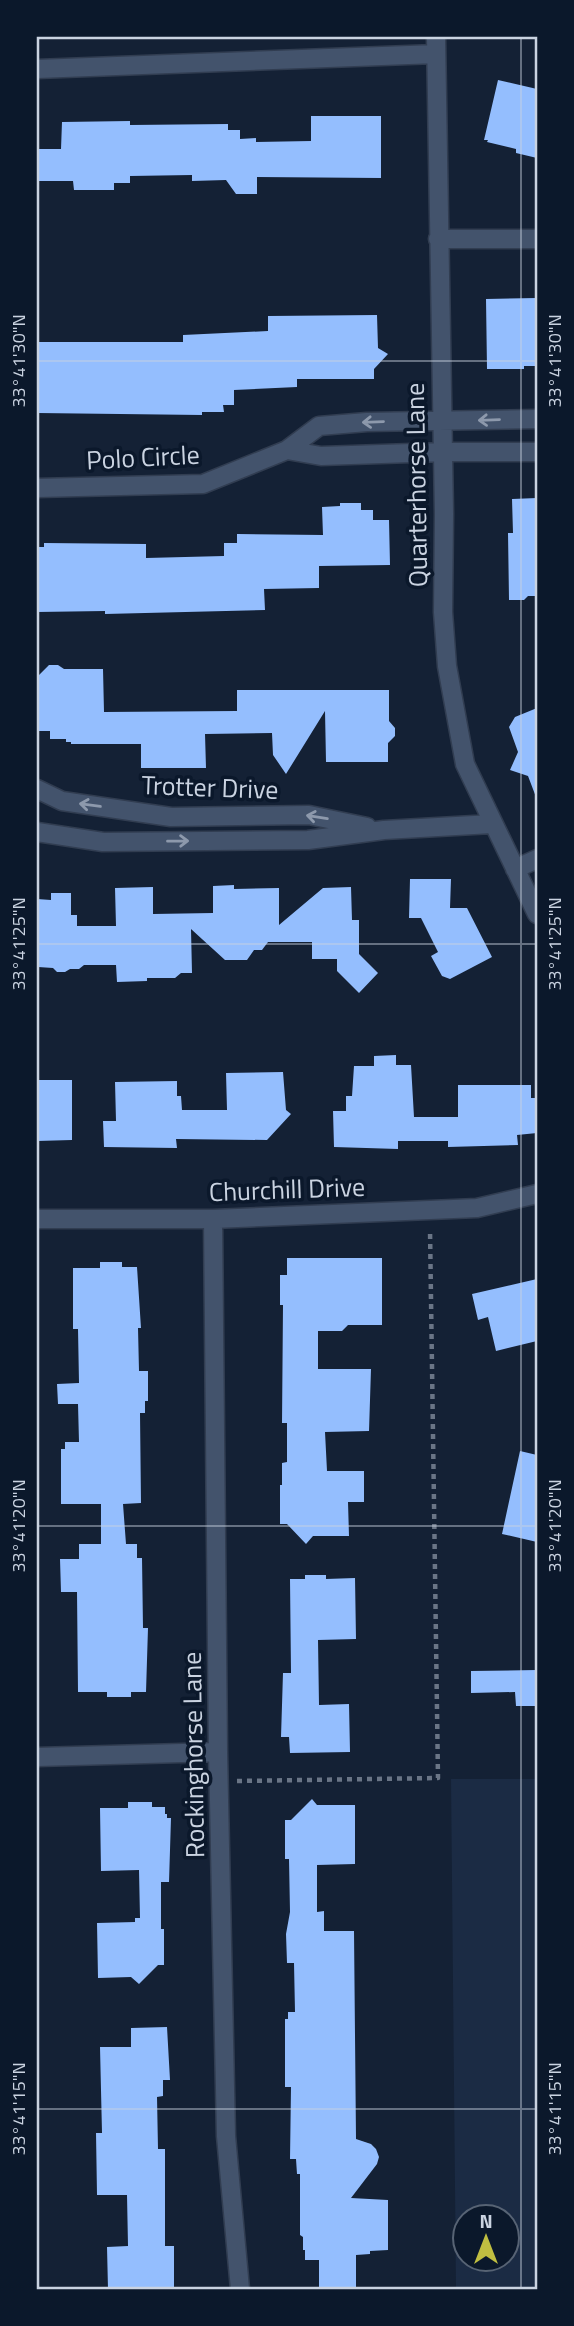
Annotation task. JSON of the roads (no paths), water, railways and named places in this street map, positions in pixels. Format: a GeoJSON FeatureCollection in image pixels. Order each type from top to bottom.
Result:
{"type":"FeatureCollection","features":[{"type":"Feature","properties":{"kind":"street"},"geometry":{"type":"LineString","coordinates":[[37,69],[436,45]]}},
{"type":"Feature","properties":{"kind":"street","name":"Quarterhorse Lane"},"geometry":{"type":"LineString","coordinates":[[436,45],[443,612],[447,666],[465,764],[515,869],[532,890],[537,914]]}},
{"type":"Feature","properties":{"kind":"street"},"geometry":{"type":"LineString","coordinates":[[439,239],[537,239]]}},
{"type":"Feature","properties":{"kind":"street","name":"Polo Circle"},"geometry":{"type":"LineString","coordinates":[[37,488],[203,484],[287,450],[318,426],[367,422],[537,419]]}},
{"type":"Feature","properties":{"kind":"street"},"geometry":{"type":"LineString","coordinates":[[287,450],[321,456],[442,452],[537,453]]}},
{"type":"Feature","properties":{"kind":"street","name":"Trotter Drive"},"geometry":{"type":"LineString","coordinates":[[37,789],[62,801],[171,817],[309,815],[384,830]]}},
{"type":"Feature","properties":{"kind":"street","name":"Trotter Drive"},"geometry":{"type":"LineString","coordinates":[[37,832],[103,842],[308,840],[384,830],[492,824]]}},
{"type":"Feature","properties":{"kind":"street"},"geometry":{"type":"LineString","coordinates":[[515,869],[537,859]]}},
{"type":"Feature","properties":{"kind":"street","name":"Churchill Drive"},"geometry":{"type":"LineString","coordinates":[[37,1219],[213,1219],[477,1208],[537,1194]]}},
{"type":"Feature","properties":{"kind":"street","name":"Rockinghorse Lane"},"geometry":{"type":"LineString","coordinates":[[213,1219],[218,1752],[226,2136],[240,2289]]}},
{"type":"Feature","properties":{"kind":"street"},"geometry":{"type":"LineString","coordinates":[[37,1757],[218,1752]]}}]}
